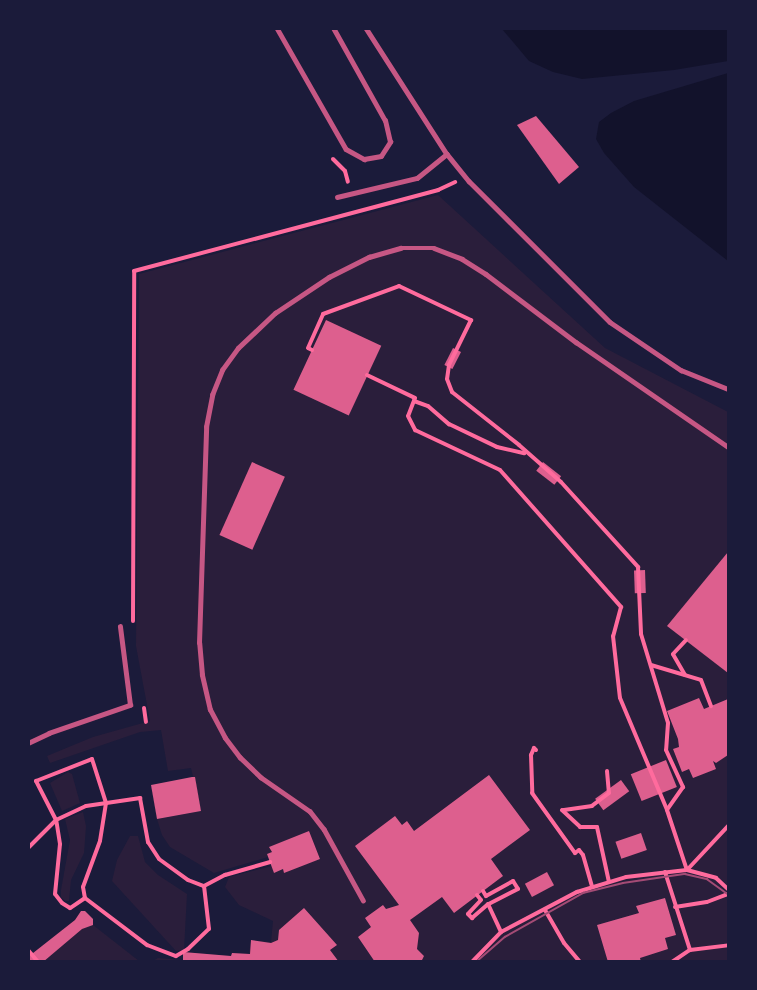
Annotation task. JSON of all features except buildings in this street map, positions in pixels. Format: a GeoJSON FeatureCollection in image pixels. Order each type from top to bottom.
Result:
{"type":"FeatureCollection","features":[{"type":"Feature","properties":{"kind":"lane"},"geometry":{"type":"LineString","coordinates":[[277,28],[346,149],[364,159],[381,156],[390,142],[385,121],[333,28]]}},
{"type":"Feature","properties":{"kind":"lane"},"geometry":{"type":"LineString","coordinates":[[366,28],[447,154],[469,181],[610,321],[681,370],[729,389]]}},
{"type":"Feature","properties":{"kind":"lane"},"geometry":{"type":"LineString","coordinates":[[337,197],[417,178],[447,154]]}},
{"type":"Feature","properties":{"kind":"lane"},"geometry":{"type":"LineString","coordinates":[[363,901],[324,830],[310,812],[261,778],[240,758],[225,738],[210,710],[202,675],[199,643],[206,427],[212,395],[222,370],[238,348],[274,313],[329,277],[369,257],[401,248],[434,248],[486,274],[586,348],[729,447]]}},
{"type":"Feature","properties":{"kind":"lane"},"geometry":{"type":"LineString","coordinates":[[28,743],[49,733],[130,705],[120,627]]}},
{"type":"Feature","properties":{"kind":"path"},"geometry":{"type":"LineString","coordinates":[[312,350],[308,348],[323,314],[399,286],[471,320],[449,365],[447,379],[452,392],[561,482],[638,567],[641,634],[668,723],[666,750],[683,787],[667,810]]}},
{"type":"Feature","properties":{"kind":"path"},"geometry":{"type":"LineString","coordinates":[[367,375],[415,398],[408,416],[415,430],[500,470],[621,607],[613,636],[620,698],[667,810],[687,870]]}},
{"type":"Feature","properties":{"kind":"path"},"geometry":{"type":"LineString","coordinates":[[414,401],[428,406],[449,424],[497,447],[515,449],[527,454]]}},
{"type":"Feature","properties":{"kind":"path"},"geometry":{"type":"LineString","coordinates":[[685,675],[673,654],[686,640]]}},
{"type":"Feature","properties":{"kind":"path"},"geometry":{"type":"LineString","coordinates":[[650,665],[701,680],[711,706]]}},
{"type":"Feature","properties":{"kind":"path"},"geometry":{"type":"LineString","coordinates":[[536,750],[534,748],[531,755],[532,793],[575,853],[579,850],[583,855],[592,887]]}},
{"type":"Feature","properties":{"kind":"path"},"geometry":{"type":"LineString","coordinates":[[85,898],[70,908],[62,903],[55,894],[60,844],[56,820],[36,781],[92,759],[106,803],[100,841],[83,887],[85,898],[147,945],[176,956],[188,949],[208,929],[204,886]]}},
{"type":"Feature","properties":{"kind":"path"},"geometry":{"type":"LineString","coordinates":[[607,771],[609,793],[592,806],[562,810],[580,827],[597,827],[609,882]]}},
{"type":"Feature","properties":{"kind":"path"},"geometry":{"type":"LineString","coordinates":[[28,848],[56,820],[86,806],[140,798],[148,842],[159,859],[188,880],[204,886],[225,875],[270,862]]}},
{"type":"Feature","properties":{"kind":"path"},"geometry":{"type":"LineString","coordinates":[[687,870],[729,826]]}},
{"type":"Feature","properties":{"kind":"path"},"geometry":{"type":"LineString","coordinates":[[472,962],[501,932],[592,887],[609,882],[687,870],[716,878],[729,889]]}},
{"type":"Feature","properties":{"kind":"path"},"geometry":{"type":"LineString","coordinates":[[665,872],[690,950]]}},
{"type":"Feature","properties":{"kind":"path"},"geometry":{"type":"LineString","coordinates":[[477,895],[481,900],[468,914],[472,918],[488,904],[518,889],[513,882],[486,896],[483,891]]}},
{"type":"Feature","properties":{"kind":"path"},"geometry":{"type":"LineString","coordinates":[[675,907],[707,902],[729,894]]}},
{"type":"Feature","properties":{"kind":"path"},"geometry":{"type":"LineString","coordinates":[[488,904],[501,932]]}},
{"type":"Feature","properties":{"kind":"path"},"geometry":{"type":"LineString","coordinates":[[545,910],[564,943],[580,962]]}},
{"type":"Feature","properties":{"kind":"path"},"geometry":{"type":"LineString","coordinates":[[672,962],[690,950],[729,945]]}},
{"type":"Feature","properties":{"kind":"path"},"geometry":{"type":"LineString","coordinates":[[28,950],[38,962]]}},
{"type":"Feature","properties":{"kind":"shaded area"},"geometry":{"type":"Polygon","coordinates":[[[502,29],[728,29],[728,61],[674,70],[582,79],[553,72],[529,61],[502,29]]]}},
{"type":"Feature","properties":{"kind":"shaded area"},"geometry":{"type":"Polygon","coordinates":[[[728,73],[728,261],[634,187],[604,153],[596,139],[599,122],[634,101],[728,73]]]}},
{"type":"Feature","properties":{"kind":"shaded area"},"geometry":{"type":"Polygon","coordinates":[[[438,195],[605,348],[728,412],[728,961],[153,961],[158,958],[183,960],[183,952],[231,956],[232,953],[249,954],[251,940],[271,942],[273,921],[239,905],[225,887],[229,877],[272,866],[274,873],[283,869],[284,872],[320,859],[309,831],[270,847],[272,852],[267,854],[268,857],[214,873],[170,847],[162,835],[157,819],[201,811],[191,768],[168,771],[161,730],[140,732],[50,763],[47,756],[93,737],[150,721],[136,646],[139,274],[438,195]]]}},
{"type":"Feature","properties":{"kind":"shaded area"},"geometry":{"type":"Polygon","coordinates":[[[68,772],[72,774],[80,803],[62,811],[50,783],[68,772]]]}},
{"type":"Feature","properties":{"kind":"shaded area"},"geometry":{"type":"Polygon","coordinates":[[[83,812],[86,826],[84,853],[71,880],[69,901],[65,901],[61,897],[61,890],[70,840],[65,819],[83,812]]]}},
{"type":"Feature","properties":{"kind":"shaded area"},"geometry":{"type":"Polygon","coordinates":[[[130,836],[138,836],[145,862],[158,875],[187,894],[184,950],[176,951],[112,881],[117,860],[130,836]]]}},
{"type":"Feature","properties":{"kind":"shaded area"},"geometry":{"type":"Polygon","coordinates":[[[81,911],[85,911],[93,919],[93,925],[139,961],[29,962],[28,957],[75,920],[81,911]]]}},
{"type":"Feature","properties":{"kind":"tram line"},"geometry":{"type":"LineString","coordinates":[[476,962],[505,937],[583,893],[623,883],[685,874],[707,879],[728,894]]}}]}
